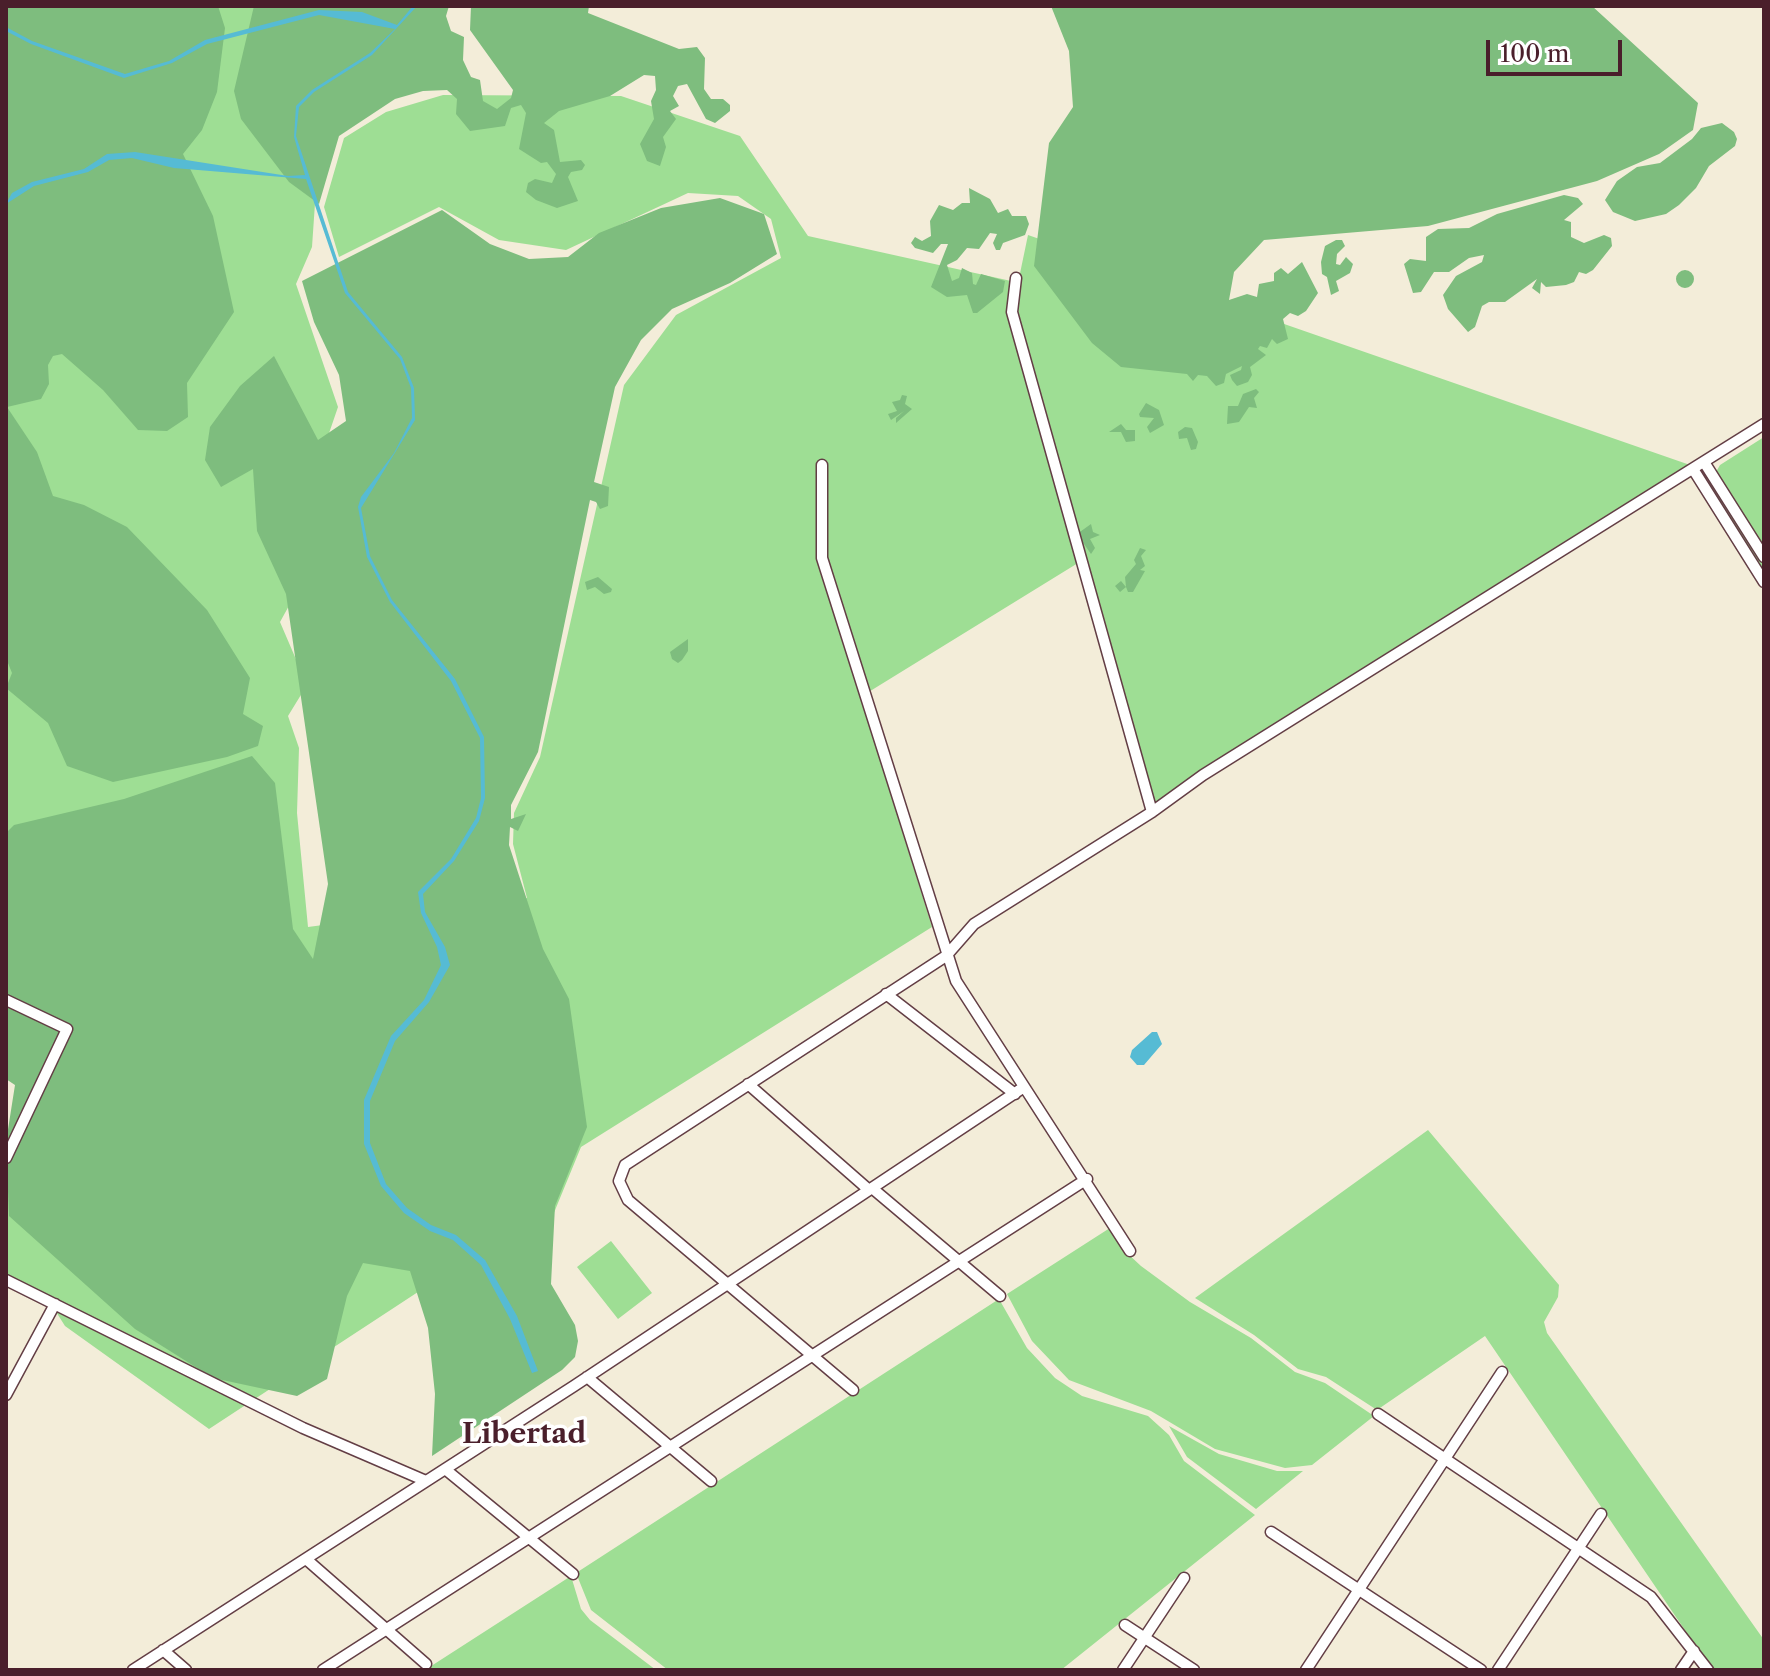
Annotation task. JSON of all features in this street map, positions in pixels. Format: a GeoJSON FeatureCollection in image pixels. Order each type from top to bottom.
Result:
{"type":"FeatureCollection","features":[{"type":"Feature","properties":{"kind":"street"},"geometry":{"type":"LineString","coordinates":[[1016,278],[1012,312],[1152,812]]}},
{"type":"Feature","properties":{"kind":"street"},"geometry":{"type":"LineString","coordinates":[[853,1390],[628,1200],[621,1191],[620,1171],[946,956],[974,924],[1152,812],[1216,767],[1764,424]]}},
{"type":"Feature","properties":{"kind":"street"},"geometry":{"type":"LineString","coordinates":[[1704,462],[1764,557]]}},
{"type":"Feature","properties":{"kind":"street"},"geometry":{"type":"LineString","coordinates":[[822,465],[822,558],[946,956],[969,1007],[1019,1090],[1087,1179],[1130,1251]]}},
{"type":"Feature","properties":{"kind":"street"},"geometry":{"type":"LineString","coordinates":[[1693,469],[1764,582]]}},
{"type":"Feature","properties":{"kind":"street"},"geometry":{"type":"LineString","coordinates":[[886,994],[1019,1090]]}},
{"type":"Feature","properties":{"kind":"street"},"geometry":{"type":"LineString","coordinates":[[6,1000],[67,1029],[10,1138],[6,1158]]}},
{"type":"Feature","properties":{"kind":"street"},"geometry":{"type":"LineString","coordinates":[[748,1084],[1000,1296]]}},
{"type":"Feature","properties":{"kind":"street"},"geometry":{"type":"LineString","coordinates":[[133,1670],[587,1377],[1019,1090]]}},
{"type":"Feature","properties":{"kind":"street"},"geometry":{"type":"LineString","coordinates":[[323,1670],[1087,1179]]}},
{"type":"Feature","properties":{"kind":"street"},"geometry":{"type":"LineString","coordinates":[[6,1280],[303,1428],[426,1481]]}},
{"type":"Feature","properties":{"kind":"street"},"geometry":{"type":"LineString","coordinates":[[6,1395],[55,1304]]}},
{"type":"Feature","properties":{"kind":"street"},"geometry":{"type":"LineString","coordinates":[[1306,1670],[1502,1372]]}},
{"type":"Feature","properties":{"kind":"street"},"geometry":{"type":"LineString","coordinates":[[587,1377],[711,1481]]}},
{"type":"Feature","properties":{"kind":"street"},"geometry":{"type":"LineString","coordinates":[[1378,1414],[1651,1597],[1708,1670]]}},
{"type":"Feature","properties":{"kind":"street"},"geometry":{"type":"LineString","coordinates":[[445,1469],[573,1574]]}},
{"type":"Feature","properties":{"kind":"street"},"geometry":{"type":"LineString","coordinates":[[1498,1670],[1601,1514]]}},
{"type":"Feature","properties":{"kind":"street"},"geometry":{"type":"LineString","coordinates":[[1271,1532],[1481,1670]]}},
{"type":"Feature","properties":{"kind":"street"},"geometry":{"type":"LineString","coordinates":[[306,1559],[426,1664]]}},
{"type":"Feature","properties":{"kind":"street"},"geometry":{"type":"LineString","coordinates":[[1123,1670],[1184,1578]]}},
{"type":"Feature","properties":{"kind":"street"},"geometry":{"type":"LineString","coordinates":[[1125,1625],[1194,1670]]}},
{"type":"Feature","properties":{"kind":"street"},"geometry":{"type":"LineString","coordinates":[[163,1650],[186,1670]]}},
{"type":"Feature","properties":{"kind":"street"},"geometry":{"type":"LineString","coordinates":[[1681,1670],[1694,1651]]}},
{"type":"Feature","properties":{"kind":"green space"},"geometry":{"type":"Polygon","coordinates":[[[6,6],[365,6],[317,174],[312,247],[296,284],[338,407],[302,512],[306,575],[280,622],[307,685],[288,716],[299,748],[297,813],[308,927],[527,898],[513,844],[514,813],[540,757],[624,385],[676,315],[781,258],[771,219],[738,196],[688,193],[566,250],[499,240],[439,207],[339,257],[324,207],[344,138],[386,112],[443,95],[621,96],[740,136],[808,236],[1011,281],[1009,314],[1078,563],[867,693],[826,556],[825,460],[819,460],[818,560],[932,927],[581,1147],[544,1237],[479,1252],[209,1429],[65,1326],[53,1307],[6,1276],[6,1173],[71,1035],[6,995],[6,6]]]}},
{"type":"Feature","properties":{"kind":"green space"},"geometry":{"type":"Polygon","coordinates":[[[6,6],[218,6],[225,28],[217,92],[202,130],[183,154],[213,216],[234,312],[187,383],[188,417],[167,431],[138,430],[103,390],[62,354],[53,356],[48,365],[49,384],[41,399],[7,407],[37,452],[53,496],[84,505],[127,527],[207,610],[250,678],[243,714],[263,726],[258,746],[227,757],[113,782],[67,766],[48,723],[6,688],[12,673],[6,658],[6,6]]]}},
{"type":"Feature","properties":{"kind":"green space"},"geometry":{"type":"Polygon","coordinates":[[[254,6],[449,6],[446,16],[451,31],[464,37],[463,60],[471,77],[480,80],[483,101],[497,109],[511,98],[513,90],[470,30],[471,6],[589,6],[588,13],[679,49],[697,47],[705,58],[704,89],[711,99],[723,99],[730,105],[730,111],[715,123],[706,119],[687,84],[678,86],[673,96],[679,106],[670,111],[676,119],[663,137],[666,147],[660,166],[647,161],[640,144],[654,119],[651,101],[656,90],[655,76],[644,75],[610,96],[559,111],[544,123],[554,130],[560,162],[581,160],[585,165],[568,177],[578,201],[557,208],[536,200],[526,192],[528,183],[535,179],[552,183],[556,174],[547,162],[541,163],[519,149],[526,113],[521,105],[511,108],[505,126],[470,131],[456,114],[457,99],[447,90],[423,91],[395,99],[339,136],[319,204],[289,182],[241,119],[234,91],[254,6]]]}},
{"type":"Feature","properties":{"kind":"green space"},"geometry":{"type":"Polygon","coordinates":[[[1051,6],[1592,6],[1698,103],[1693,130],[1659,154],[1597,181],[1428,226],[1264,240],[1234,272],[1229,300],[1247,294],[1257,297],[1259,284],[1274,281],[1274,273],[1281,268],[1288,274],[1302,262],[1318,293],[1306,311],[1298,316],[1290,313],[1283,319],[1288,339],[1277,344],[1272,339],[1267,348],[1260,346],[1258,349],[1266,355],[1250,367],[1252,375],[1248,382],[1237,386],[1230,375],[1241,370],[1242,366],[1226,374],[1224,383],[1216,386],[1207,376],[1198,375],[1193,381],[1187,374],[1121,367],[1092,343],[1034,266],[1049,143],[1073,107],[1069,51],[1051,6]]]}},
{"type":"Feature","properties":{"kind":"green space"},"geometry":{"type":"Polygon","coordinates":[[[1722,123],[1734,132],[1737,139],[1735,146],[1709,166],[1696,188],[1679,205],[1666,214],[1635,221],[1613,212],[1605,200],[1617,181],[1637,167],[1660,163],[1692,139],[1701,128],[1722,123]]]}},
{"type":"Feature","properties":{"kind":"green space"},"geometry":{"type":"Polygon","coordinates":[[[969,188],[990,199],[998,213],[1008,209],[1012,216],[1026,216],[1029,224],[1025,235],[1003,243],[1000,250],[996,250],[993,243],[997,234],[990,233],[979,249],[967,248],[957,260],[947,265],[952,281],[959,278],[962,268],[972,273],[973,284],[976,285],[981,274],[1005,281],[1003,292],[977,313],[973,313],[967,295],[947,297],[931,287],[948,244],[941,244],[933,253],[915,248],[911,243],[915,237],[922,241],[931,236],[930,221],[939,205],[953,210],[962,203],[970,203],[969,188]]]}},
{"type":"Feature","properties":{"kind":"green space"},"geometry":{"type":"Polygon","coordinates":[[[1564,195],[1578,198],[1583,204],[1564,220],[1571,222],[1571,237],[1584,243],[1604,235],[1611,238],[1612,246],[1593,270],[1586,274],[1579,272],[1574,282],[1566,285],[1546,287],[1541,282],[1540,294],[1532,288],[1537,279],[1505,302],[1489,302],[1482,306],[1475,327],[1468,332],[1448,309],[1443,295],[1456,276],[1482,262],[1484,255],[1469,258],[1449,272],[1434,272],[1421,292],[1413,293],[1404,264],[1410,259],[1426,261],[1426,237],[1438,229],[1469,228],[1497,214],[1564,195]]]}},
{"type":"Feature","properties":{"kind":"green space"},"geometry":{"type":"Polygon","coordinates":[[[720,198],[764,214],[777,254],[730,283],[672,309],[641,340],[615,387],[594,482],[609,487],[608,506],[600,509],[596,502],[590,500],[538,752],[511,805],[511,819],[526,814],[518,831],[510,827],[509,845],[543,949],[569,999],[587,1127],[555,1206],[551,1284],[575,1325],[578,1341],[575,1357],[562,1370],[432,1456],[435,1394],[428,1328],[410,1271],[363,1263],[347,1296],[327,1379],[297,1396],[213,1378],[135,1329],[9,1216],[6,1142],[15,1085],[6,1079],[6,833],[14,825],[124,799],[252,756],[275,783],[293,929],[313,959],[328,884],[286,594],[257,531],[253,469],[221,487],[205,460],[210,427],[240,386],[274,356],[318,440],[346,421],[339,375],[314,322],[302,281],[442,210],[490,244],[529,259],[568,257],[599,233],[661,208],[720,198]]]}},
{"type":"Feature","properties":{"kind":"green space"},"geometry":{"type":"Polygon","coordinates":[[[1028,235],[1690,465],[1155,806],[1013,307],[1028,235]]]}},
{"type":"Feature","properties":{"kind":"green space"},"geometry":{"type":"Polygon","coordinates":[[[1342,240],[1345,246],[1337,254],[1336,264],[1340,265],[1346,257],[1353,264],[1350,273],[1336,281],[1339,291],[1331,295],[1327,277],[1322,274],[1321,262],[1325,246],[1342,240]]]}},
{"type":"Feature","properties":{"kind":"green space"},"geometry":{"type":"Polygon","coordinates":[[[1681,270],[1689,270],[1694,279],[1692,286],[1681,288],[1676,283],[1676,275],[1681,270]]]}},
{"type":"Feature","properties":{"kind":"green space"},"geometry":{"type":"Polygon","coordinates":[[[1256,389],[1259,392],[1254,398],[1257,408],[1249,407],[1239,422],[1227,424],[1228,406],[1238,406],[1243,394],[1256,389]]]}},
{"type":"Feature","properties":{"kind":"green space"},"geometry":{"type":"Polygon","coordinates":[[[902,395],[907,396],[905,404],[912,409],[896,423],[896,418],[904,411],[891,420],[888,414],[897,411],[892,402],[900,400],[902,395]]]}},
{"type":"Feature","properties":{"kind":"green space"},"geometry":{"type":"Polygon","coordinates":[[[1146,403],[1159,410],[1164,425],[1150,433],[1147,427],[1154,418],[1140,417],[1139,414],[1146,403]]]}},
{"type":"Feature","properties":{"kind":"green space"},"geometry":{"type":"Polygon","coordinates":[[[1121,424],[1126,430],[1135,430],[1135,441],[1126,442],[1121,432],[1109,432],[1121,424]]]}},
{"type":"Feature","properties":{"kind":"green space"},"geometry":{"type":"Polygon","coordinates":[[[1185,427],[1192,428],[1198,442],[1196,449],[1191,450],[1187,438],[1179,439],[1178,432],[1185,427]]]}},
{"type":"Feature","properties":{"kind":"green space"},"geometry":{"type":"Polygon","coordinates":[[[1764,437],[1764,552],[1716,472],[1720,465],[1764,437]]]}},
{"type":"Feature","properties":{"kind":"green space"},"geometry":{"type":"Polygon","coordinates":[[[1712,482],[1764,565],[1764,573],[1708,483],[1712,482]]]}},
{"type":"Feature","properties":{"kind":"green space"},"geometry":{"type":"Polygon","coordinates":[[[1091,524],[1093,532],[1100,535],[1090,539],[1095,548],[1091,554],[1077,534],[1091,524]]]}},
{"type":"Feature","properties":{"kind":"green space"},"geometry":{"type":"Polygon","coordinates":[[[1140,548],[1146,550],[1141,556],[1145,566],[1140,570],[1145,571],[1133,592],[1128,592],[1125,577],[1136,564],[1134,560],[1140,548]]]}},
{"type":"Feature","properties":{"kind":"green space"},"geometry":{"type":"Polygon","coordinates":[[[598,577],[612,589],[611,592],[604,594],[595,587],[587,590],[585,582],[598,577]]]}},
{"type":"Feature","properties":{"kind":"green space"},"geometry":{"type":"Polygon","coordinates":[[[1121,581],[1126,587],[1120,592],[1115,586],[1121,581]]]}},
{"type":"Feature","properties":{"kind":"green space"},"geometry":{"type":"Polygon","coordinates":[[[688,639],[688,651],[678,663],[672,659],[670,652],[688,639]]]}},
{"type":"Feature","properties":{"kind":"green space"},"geometry":{"type":"Polygon","coordinates":[[[1428,1130],[1559,1285],[1558,1297],[1544,1322],[1547,1333],[1764,1640],[1764,1670],[1712,1670],[1485,1336],[1377,1410],[1326,1377],[1298,1369],[1254,1335],[1195,1298],[1428,1130]]]}},
{"type":"Feature","properties":{"kind":"green space"},"geometry":{"type":"Polygon","coordinates":[[[1113,1226],[1127,1253],[1190,1302],[1251,1338],[1295,1372],[1325,1383],[1374,1416],[1312,1465],[1285,1468],[1215,1449],[1151,1411],[1069,1380],[1032,1341],[1007,1294],[1113,1226]]]}},
{"type":"Feature","properties":{"kind":"green space"},"geometry":{"type":"Polygon","coordinates":[[[611,1241],[652,1293],[618,1319],[577,1267],[611,1241]]]}},
{"type":"Feature","properties":{"kind":"green space"},"geometry":{"type":"Polygon","coordinates":[[[999,1299],[1027,1348],[1055,1378],[1082,1396],[1148,1416],[1169,1435],[1184,1461],[1255,1515],[1061,1670],[668,1670],[591,1610],[576,1573],[999,1299]]]}},
{"type":"Feature","properties":{"kind":"green space"},"geometry":{"type":"Polygon","coordinates":[[[1169,1426],[1219,1454],[1277,1471],[1303,1471],[1256,1509],[1187,1457],[1169,1426]]]}},
{"type":"Feature","properties":{"kind":"green space"},"geometry":{"type":"Polygon","coordinates":[[[571,1576],[581,1609],[590,1620],[656,1670],[425,1670],[571,1576]]]}},
{"type":"Feature","properties":{"kind":"water"},"geometry":{"type":"Polygon","coordinates":[[[413,6],[417,6],[372,55],[314,92],[299,107],[296,136],[348,292],[402,357],[414,388],[415,420],[361,508],[370,556],[392,600],[455,679],[484,737],[485,798],[479,821],[454,861],[423,894],[425,912],[445,947],[450,965],[429,1002],[395,1041],[370,1101],[370,1143],[386,1184],[407,1208],[431,1225],[456,1235],[485,1260],[517,1316],[538,1371],[532,1373],[510,1319],[481,1265],[453,1240],[430,1231],[404,1213],[381,1186],[364,1144],[364,1100],[391,1036],[424,1000],[441,965],[437,947],[421,913],[418,892],[451,859],[476,818],[481,798],[480,738],[451,681],[390,602],[367,557],[358,507],[361,497],[394,453],[412,418],[411,388],[400,359],[345,293],[306,179],[174,168],[132,158],[109,160],[88,172],[34,186],[6,204],[12,193],[32,182],[84,169],[107,154],[135,152],[288,176],[305,175],[294,137],[296,106],[312,90],[370,53],[395,29],[319,15],[207,44],[172,63],[124,78],[31,44],[6,31],[6,27],[32,41],[125,74],[169,61],[205,40],[319,10],[362,12],[397,25],[413,6]]]}},
{"type":"Feature","properties":{"kind":"water"},"geometry":{"type":"Polygon","coordinates":[[[1152,1032],[1157,1032],[1162,1044],[1144,1065],[1137,1065],[1130,1057],[1132,1050],[1152,1032]]]}},
{"type":"Feature","properties":{"kind":"district","name":"Libertad"},"geometry":{"type":"Point","coordinates":[524,1435]}}]}
